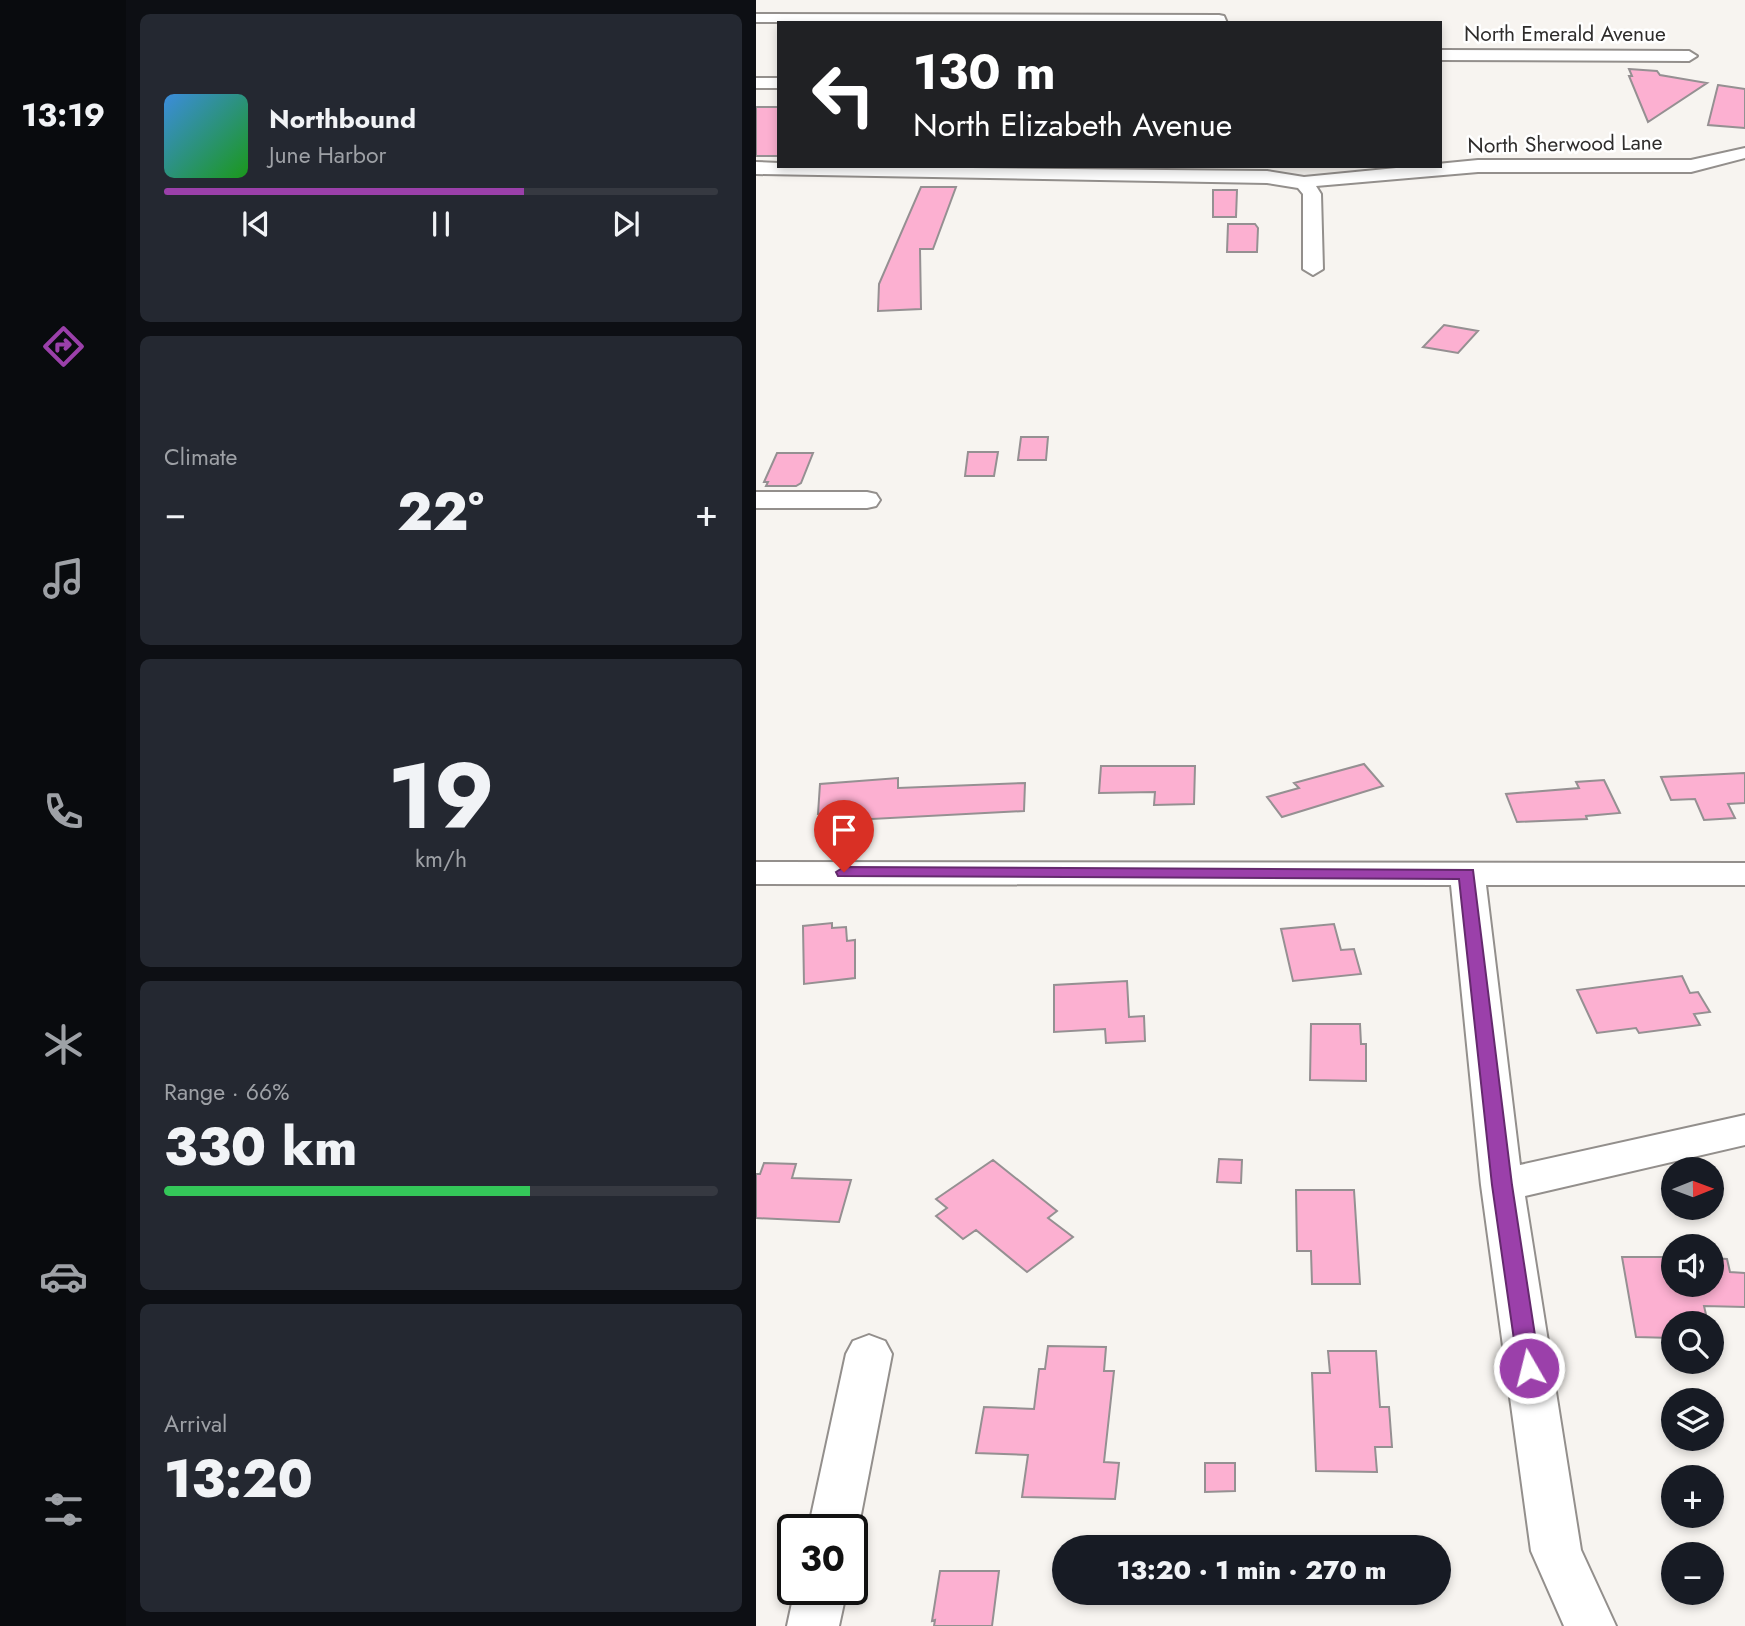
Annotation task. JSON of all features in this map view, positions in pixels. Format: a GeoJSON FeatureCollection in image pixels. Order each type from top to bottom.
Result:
{"type":"FeatureCollection","features":[{"type":"Feature","properties":{"kind":"street"},"geometry":{"type":"LineString","coordinates":[[756,18],[1219,21]]}},
{"type":"Feature","properties":{"kind":"street","name":"North Emerald Avenue"},"geometry":{"type":"LineString","coordinates":[[1442,55],[1689,55]]}},
{"type":"Feature","properties":{"kind":"street"},"geometry":{"type":"LineString","coordinates":[[756,83],[777,83]]}},
{"type":"Feature","properties":{"kind":"street","name":"North Sherwood Lane"},"geometry":{"type":"LineString","coordinates":[[756,168],[1267,177],[1304,183],[1332,178],[1478,166],[1691,166],[1745,153]]}},
{"type":"Feature","properties":{"kind":"street"},"geometry":{"type":"LineString","coordinates":[[1304,183],[1312,194],[1313,270]]}},
{"type":"Feature","properties":{"kind":"street"},"geometry":{"type":"LineString","coordinates":[[756,500],[867,500]]}},
{"type":"Feature","properties":{"kind":"street"},"geometry":{"type":"LineString","coordinates":[[756,873],[1745,874]]}},
{"type":"Feature","properties":{"kind":"street"},"geometry":{"type":"LineString","coordinates":[[1467,874],[1502,1185],[1556,1551],[1590,1626]]}},
{"type":"Feature","properties":{"kind":"street"},"geometry":{"type":"LineString","coordinates":[[1502,1185],[1745,1130]]}},
{"type":"Feature","properties":{"kind":"street"},"geometry":{"type":"LineString","coordinates":[[836,1514],[869,1354]]}},
{"type":"Feature","properties":{"kind":"street"},"geometry":{"type":"LineString","coordinates":[[813,1626],[818,1605]]}},
{"type":"Feature","properties":{"kind":"building"},"geometry":{"type":"Polygon","coordinates":[[[1629,69],[1657,71],[1660,75],[1707,83],[1648,122],[1629,76],[1632,76],[1629,69]]]}},
{"type":"Feature","properties":{"kind":"building"},"geometry":{"type":"Polygon","coordinates":[[[1718,85],[1745,89],[1745,128],[1708,125],[1718,85]]]}},
{"type":"Feature","properties":{"kind":"building"},"geometry":{"type":"Polygon","coordinates":[[[756,107],[777,107],[777,156],[756,156],[756,107]]]}},
{"type":"Feature","properties":{"kind":"building"},"geometry":{"type":"Polygon","coordinates":[[[921,187],[956,187],[933,249],[920,249],[921,309],[878,311],[879,284],[921,187]]]}},
{"type":"Feature","properties":{"kind":"building"},"geometry":{"type":"Polygon","coordinates":[[[1213,190],[1237,190],[1236,217],[1213,217],[1213,190]]]}},
{"type":"Feature","properties":{"kind":"building"},"geometry":{"type":"Polygon","coordinates":[[[1228,224],[1255,224],[1258,228],[1257,252],[1227,252],[1228,224]]]}},
{"type":"Feature","properties":{"kind":"building"},"geometry":{"type":"Polygon","coordinates":[[[1444,325],[1478,331],[1458,353],[1423,347],[1444,325]]]}},
{"type":"Feature","properties":{"kind":"building"},"geometry":{"type":"Polygon","coordinates":[[[1021,437],[1048,437],[1046,460],[1018,460],[1021,437]]]}},
{"type":"Feature","properties":{"kind":"building"},"geometry":{"type":"Polygon","coordinates":[[[968,452],[998,452],[994,476],[965,476],[968,452]]]}},
{"type":"Feature","properties":{"kind":"building"},"geometry":{"type":"Polygon","coordinates":[[[777,453],[813,453],[801,483],[796,486],[766,486],[768,482],[764,482],[777,453]]]}},
{"type":"Feature","properties":{"kind":"building"},"geometry":{"type":"Polygon","coordinates":[[[1364,764],[1383,786],[1282,817],[1267,797],[1299,788],[1294,783],[1364,764]]]}},
{"type":"Feature","properties":{"kind":"building"},"geometry":{"type":"Polygon","coordinates":[[[1101,766],[1195,766],[1194,804],[1154,805],[1155,792],[1099,793],[1101,766]]]}},
{"type":"Feature","properties":{"kind":"building"},"geometry":{"type":"Polygon","coordinates":[[[1745,773],[1745,803],[1728,804],[1735,818],[1704,820],[1695,799],[1671,800],[1661,777],[1745,773]]]}},
{"type":"Feature","properties":{"kind":"building"},"geometry":{"type":"Polygon","coordinates":[[[898,778],[898,788],[1025,783],[1024,811],[853,820],[853,812],[818,814],[820,784],[898,778]]]}},
{"type":"Feature","properties":{"kind":"building"},"geometry":{"type":"Polygon","coordinates":[[[1604,780],[1620,813],[1586,816],[1587,819],[1517,822],[1506,794],[1579,788],[1576,782],[1604,780]]]}},
{"type":"Feature","properties":{"kind":"building"},"geometry":{"type":"Polygon","coordinates":[[[832,923],[832,928],[846,927],[847,941],[855,940],[855,978],[804,984],[803,926],[832,923]]]}},
{"type":"Feature","properties":{"kind":"building"},"geometry":{"type":"Polygon","coordinates":[[[1334,924],[1341,950],[1354,949],[1361,974],[1293,981],[1281,929],[1334,924]]]}},
{"type":"Feature","properties":{"kind":"building"},"geometry":{"type":"Polygon","coordinates":[[[1682,976],[1690,993],[1698,992],[1710,1012],[1694,1014],[1700,1025],[1639,1033],[1636,1028],[1597,1033],[1577,990],[1682,976]]]}},
{"type":"Feature","properties":{"kind":"building"},"geometry":{"type":"Polygon","coordinates":[[[1127,981],[1129,1017],[1144,1016],[1145,1041],[1106,1043],[1105,1029],[1054,1032],[1054,985],[1127,981]]]}},
{"type":"Feature","properties":{"kind":"building"},"geometry":{"type":"Polygon","coordinates":[[[1311,1024],[1360,1024],[1361,1044],[1366,1044],[1366,1081],[1310,1080],[1311,1024]]]}},
{"type":"Feature","properties":{"kind":"building"},"geometry":{"type":"Polygon","coordinates":[[[1219,1159],[1242,1160],[1241,1183],[1217,1182],[1219,1159]]]}},
{"type":"Feature","properties":{"kind":"building"},"geometry":{"type":"Polygon","coordinates":[[[993,1160],[1057,1211],[1048,1218],[1073,1237],[1027,1272],[976,1230],[963,1239],[936,1216],[947,1208],[936,1199],[993,1160]]]}},
{"type":"Feature","properties":{"kind":"building"},"geometry":{"type":"Polygon","coordinates":[[[764,1163],[796,1164],[792,1178],[851,1180],[839,1222],[756,1218],[756,1174],[760,1174],[764,1163]]]}},
{"type":"Feature","properties":{"kind":"building"},"geometry":{"type":"Polygon","coordinates":[[[1296,1190],[1354,1190],[1360,1284],[1312,1284],[1311,1251],[1297,1251],[1296,1190]]]}},
{"type":"Feature","properties":{"kind":"building"},"geometry":{"type":"Polygon","coordinates":[[[1622,1257],[1661,1257],[1661,1297],[1724,1297],[1724,1259],[1727,1259],[1730,1272],[1745,1273],[1745,1307],[1704,1306],[1705,1311],[1661,1311],[1661,1338],[1636,1337],[1622,1257]]]}},
{"type":"Feature","properties":{"kind":"building"},"geometry":{"type":"Polygon","coordinates":[[[1048,1346],[1106,1347],[1104,1371],[1114,1371],[1104,1462],[1119,1463],[1115,1499],[1022,1497],[1028,1455],[976,1453],[984,1407],[1034,1409],[1039,1369],[1045,1369],[1048,1346]]]}},
{"type":"Feature","properties":{"kind":"building"},"geometry":{"type":"Polygon","coordinates":[[[1328,1351],[1376,1351],[1380,1407],[1389,1407],[1392,1447],[1375,1447],[1377,1472],[1316,1471],[1312,1373],[1330,1373],[1328,1351]]]}},
{"type":"Feature","properties":{"kind":"building"},"geometry":{"type":"Polygon","coordinates":[[[1205,1463],[1235,1463],[1235,1491],[1205,1492],[1205,1463]]]}},
{"type":"Feature","properties":{"kind":"building"},"geometry":{"type":"Polygon","coordinates":[[[940,1571],[999,1571],[992,1626],[934,1626],[935,1620],[932,1621],[940,1571]]]}},
{"type":"Feature","properties":{"kind":"route"},"geometry":{"type":"LineString","coordinates":[[844,872],[1467,874],[1502,1185],[1529,1368]]}}]}
